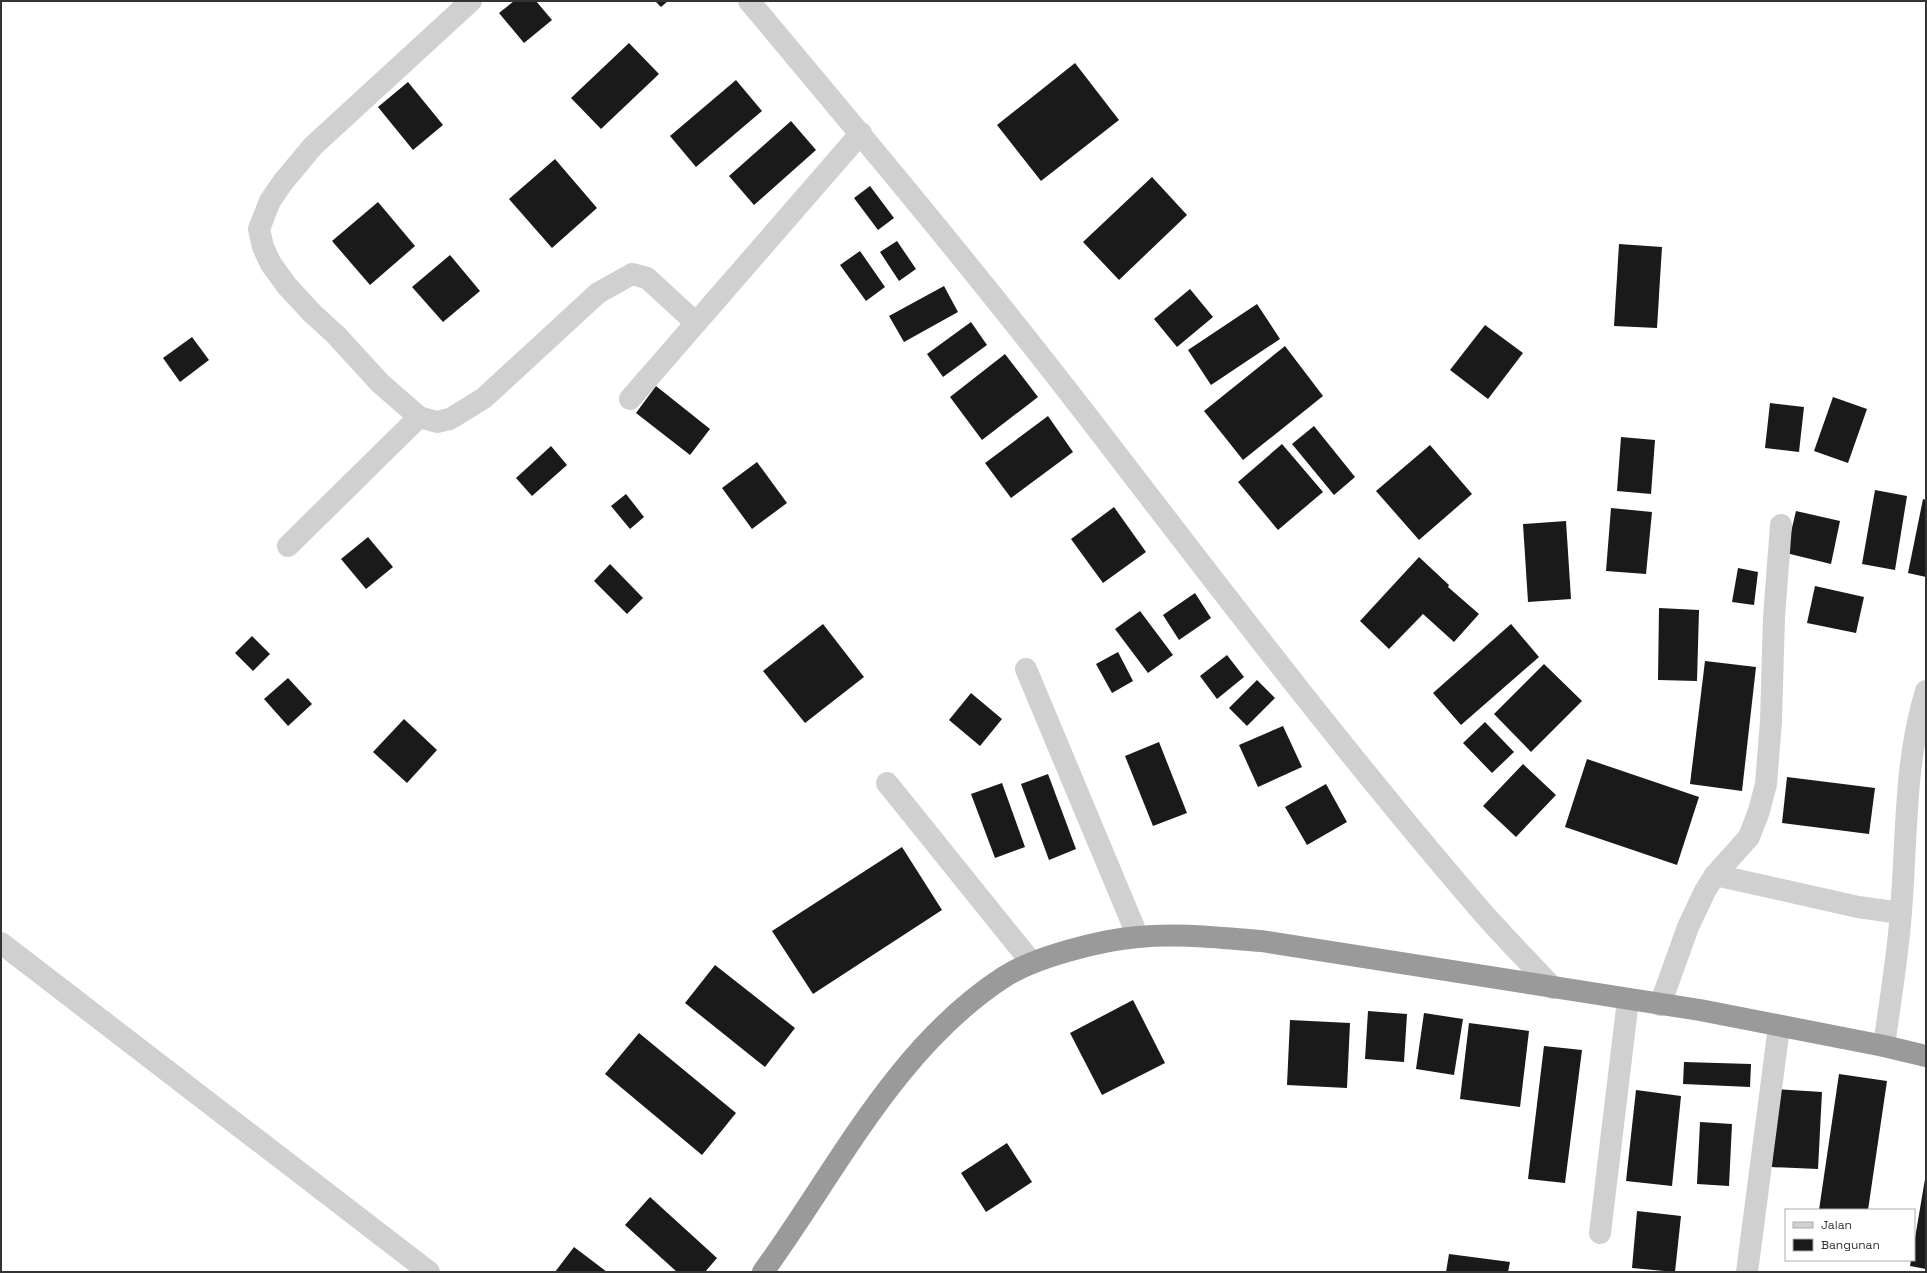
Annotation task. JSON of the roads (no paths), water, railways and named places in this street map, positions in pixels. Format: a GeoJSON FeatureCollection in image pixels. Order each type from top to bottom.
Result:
{"type":"FeatureCollection","features":[{"type":"Feature","properties":{"kind":"highway"},"geometry":{"type":"LineString","coordinates":[[767,1271],[850,1144],[911,1060],[954,1014],[1005,976],[1032,963],[1098,943],[1138,936],[1194,936],[1261,942],[1700,1010],[1780,1027],[1884,1046],[1926,1056]]}},
{"type":"Feature","properties":{"kind":"street"},"geometry":{"type":"LineString","coordinates":[[471,1],[313,146],[270,201],[259,229],[263,247],[271,264],[287,286],[312,313],[336,334],[380,383],[419,417],[437,422],[450,419],[464,412],[484,398],[598,293],[632,274],[647,278],[696,323]]}},
{"type":"Feature","properties":{"kind":"street"},"geometry":{"type":"LineString","coordinates":[[749,1],[861,133],[1025,337],[1210,576],[1361,767],[1485,915],[1553,988]]}},
{"type":"Feature","properties":{"kind":"street"},"geometry":{"type":"LineString","coordinates":[[630,399],[861,133]]}},
{"type":"Feature","properties":{"kind":"street"},"geometry":{"type":"LineString","coordinates":[[288,546],[419,417]]}},
{"type":"Feature","properties":{"kind":"street"},"geometry":{"type":"LineString","coordinates":[[1660,1005],[1688,927],[1715,875],[1749,837],[1759,811],[1766,784],[1771,721],[1774,617],[1782,525]]}},
{"type":"Feature","properties":{"kind":"street"},"geometry":{"type":"LineString","coordinates":[[1026,669],[1138,936]]}},
{"type":"Feature","properties":{"kind":"street"},"geometry":{"type":"LineString","coordinates":[[1884,1046],[1901,913],[1909,794],[1915,741],[1926,691]]}},
{"type":"Feature","properties":{"kind":"street"},"geometry":{"type":"LineString","coordinates":[[886,783],[1032,963]]}},
{"type":"Feature","properties":{"kind":"street"},"geometry":{"type":"LineString","coordinates":[[1715,875],[1858,907],[1901,913]]}},
{"type":"Feature","properties":{"kind":"street"},"geometry":{"type":"LineString","coordinates":[[1,942],[429,1272]]}},
{"type":"Feature","properties":{"kind":"street"},"geometry":{"type":"LineString","coordinates":[[1600,1233],[1628,1000]]}},
{"type":"Feature","properties":{"kind":"street"},"geometry":{"type":"LineString","coordinates":[[1747,1272],[1780,1027]]}}]}
